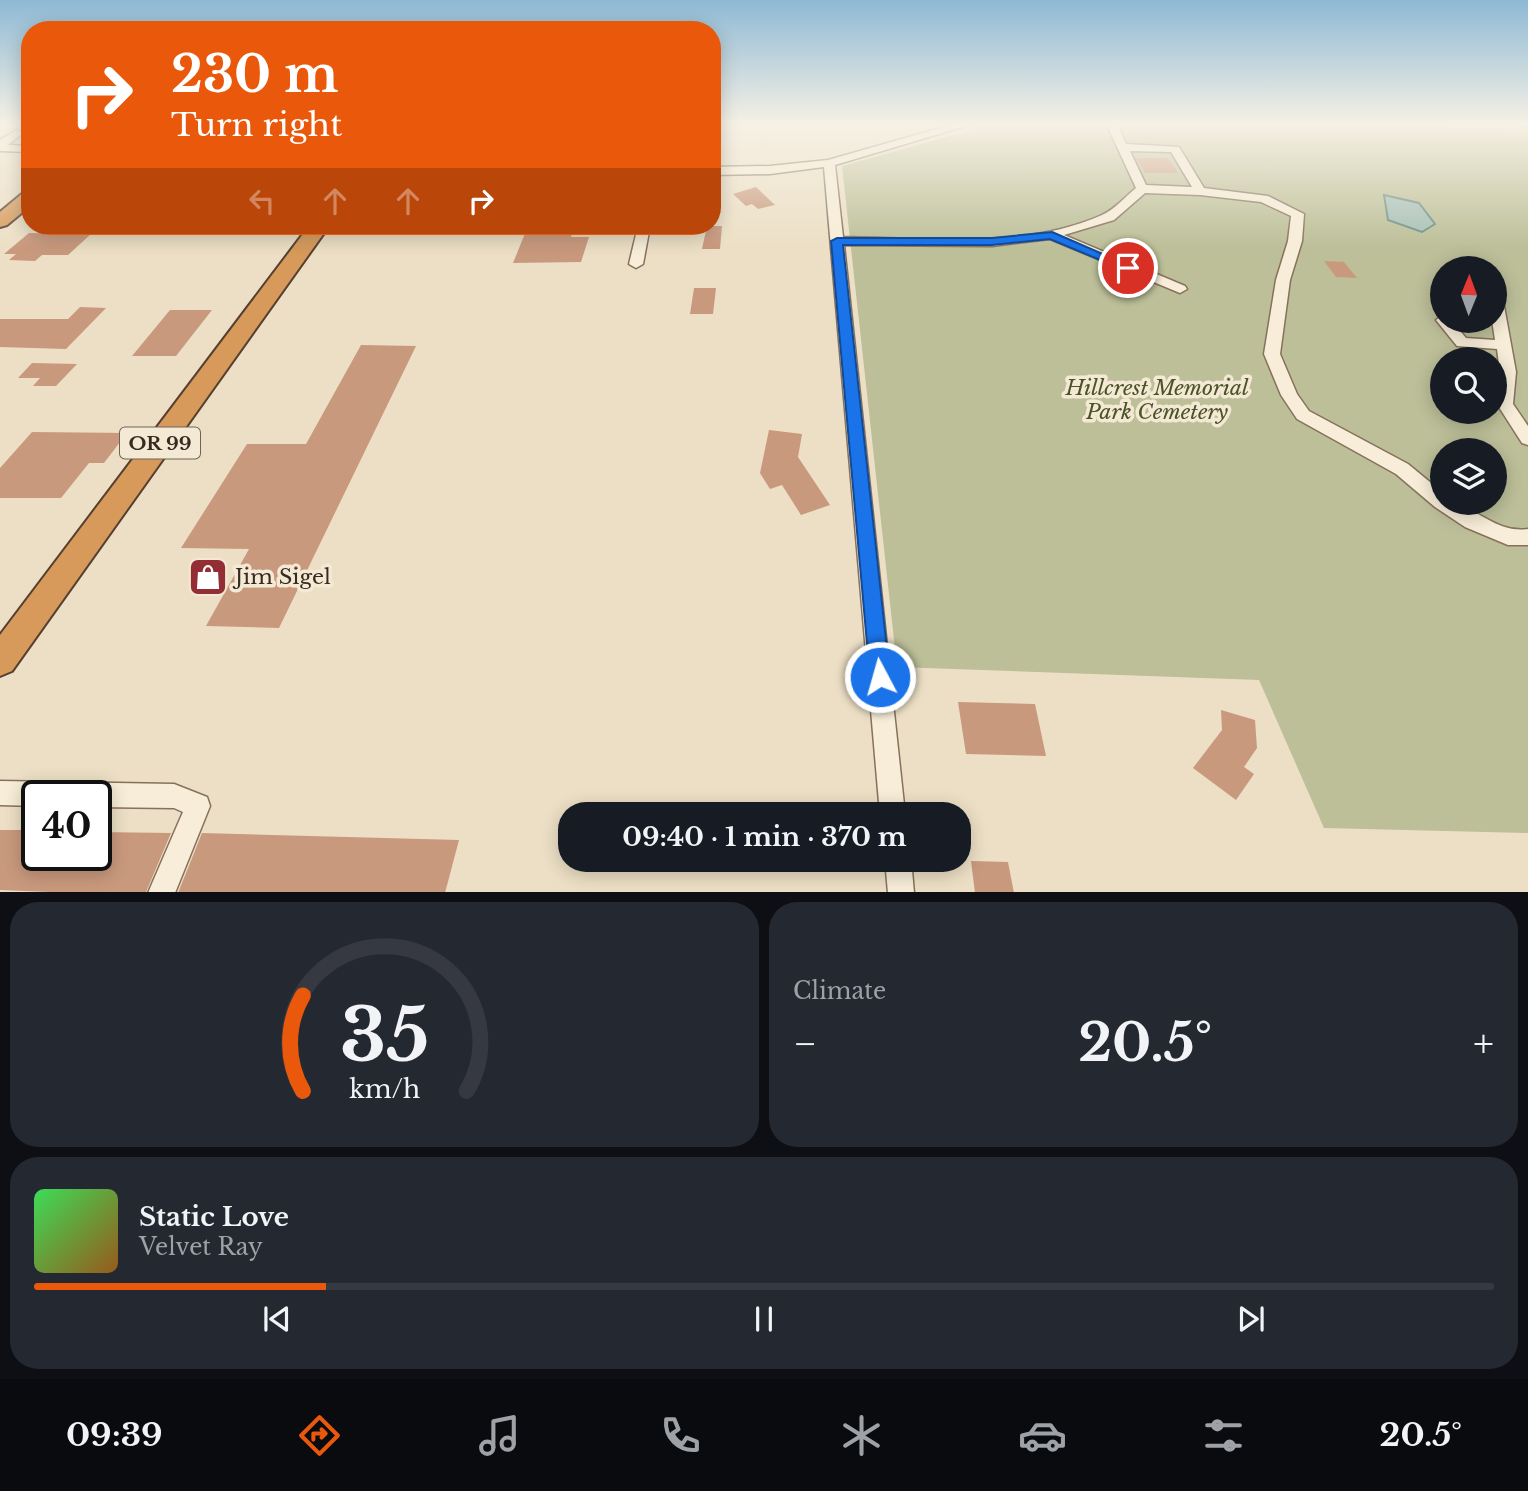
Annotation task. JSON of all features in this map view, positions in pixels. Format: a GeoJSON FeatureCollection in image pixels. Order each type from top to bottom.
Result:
{"type":"FeatureCollection","features":[{"type":"Feature","properties":{"kind":"highway"},"geometry":{"type":"LineString","coordinates":[[0,221],[21,204]]}},
{"type":"Feature","properties":{"kind":"highway","name":"OR 99"},"geometry":{"type":"LineString","coordinates":[[0,661],[312,235]]}},
{"type":"Feature","properties":{"kind":"street"},"geometry":{"type":"LineString","coordinates":[[721,171],[813,165]]}},
{"type":"Feature","properties":{"kind":"street"},"geometry":{"type":"LineString","coordinates":[[829,165],[892,802]]}},
{"type":"Feature","properties":{"kind":"street"},"geometry":{"type":"LineString","coordinates":[[1130,165],[1142,189]]}},
{"type":"Feature","properties":{"kind":"street"},"geometry":{"type":"LineString","coordinates":[[1184,165],[1200,191]]}},
{"type":"Feature","properties":{"kind":"street"},"geometry":{"type":"LineString","coordinates":[[837,241],[992,242],[1052,235],[1109,218],[1142,189],[1200,191],[1264,199],[1298,214],[1295,242],[1283,280],[1272,354],[1289,395],[1303,415],[1402,469],[1430,492]]}},
{"type":"Feature","properties":{"kind":"street"},"geometry":{"type":"LineString","coordinates":[[636,264],[642,235]]}},
{"type":"Feature","properties":{"kind":"street"},"geometry":{"type":"LineString","coordinates":[[1052,235],[1180,289]]}},
{"type":"Feature","properties":{"kind":"street"},"geometry":{"type":"LineString","coordinates":[[1454,333],[1462,343],[1504,345]]}},
{"type":"Feature","properties":{"kind":"street"},"geometry":{"type":"LineString","coordinates":[[1502,333],[1508,372],[1505,404],[1528,439]]}},
{"type":"Feature","properties":{"kind":"street"},"geometry":{"type":"LineString","coordinates":[[1463,515],[1489,531],[1520,540],[1528,537]]}},
{"type":"Feature","properties":{"kind":"street"},"geometry":{"type":"LineString","coordinates":[[0,793],[174,796],[198,806],[161,892]]}},
{"type":"Feature","properties":{"kind":"street"},"geometry":{"type":"LineString","coordinates":[[899,872],[901,892]]}},
{"type":"Feature","properties":{"kind":"green space","name":"Hillcrest Memorial Park Cemetery"},"geometry":{"type":"Polygon","coordinates":[[[1528,165],[1528,833],[1324,828],[1259,680],[897,667],[842,166],[1528,165]]]}},
{"type":"Feature","properties":{"kind":"water"},"geometry":{"type":"Polygon","coordinates":[[[1384,195],[1419,203],[1435,224],[1422,232],[1388,220],[1384,195]]]}},
{"type":"Feature","properties":{"kind":"building"},"geometry":{"type":"Polygon","coordinates":[[[1140,165],[1172,165],[1178,173],[1145,173],[1140,165]]]}},
{"type":"Feature","properties":{"kind":"building"},"geometry":{"type":"Polygon","coordinates":[[[756,187],[775,205],[758,209],[752,204],[746,206],[733,194],[756,187]]]}},
{"type":"Feature","properties":{"kind":"building"},"geometry":{"type":"Polygon","coordinates":[[[722,226],[720,249],[702,249],[705,235],[721,235],[722,226]]]}},
{"type":"Feature","properties":{"kind":"building"},"geometry":{"type":"Polygon","coordinates":[[[27,235],[90,235],[68,255],[42,255],[35,261],[9,260],[16,254],[4,254],[27,235]]]}},
{"type":"Feature","properties":{"kind":"building"},"geometry":{"type":"Polygon","coordinates":[[[524,235],[589,237],[581,262],[513,263],[524,235]]]}},
{"type":"Feature","properties":{"kind":"building"},"geometry":{"type":"Polygon","coordinates":[[[1324,261],[1344,262],[1357,278],[1336,277],[1324,261]]]}},
{"type":"Feature","properties":{"kind":"building"},"geometry":{"type":"Polygon","coordinates":[[[694,288],[716,288],[713,314],[690,314],[694,288]]]}},
{"type":"Feature","properties":{"kind":"building"},"geometry":{"type":"Polygon","coordinates":[[[80,307],[106,308],[66,349],[0,347],[0,319],[68,319],[80,307]]]}},
{"type":"Feature","properties":{"kind":"building"},"geometry":{"type":"Polygon","coordinates":[[[170,310],[212,310],[176,356],[132,356],[170,310]]]}},
{"type":"Feature","properties":{"kind":"building"},"geometry":{"type":"Polygon","coordinates":[[[361,345],[416,346],[279,628],[206,626],[249,549],[181,548],[247,444],[306,444],[361,345]]]}},
{"type":"Feature","properties":{"kind":"building"},"geometry":{"type":"Polygon","coordinates":[[[32,363],[77,364],[56,386],[33,386],[40,378],[18,378],[32,363]]]}},
{"type":"Feature","properties":{"kind":"building"},"geometry":{"type":"Polygon","coordinates":[[[769,430],[802,434],[798,457],[830,505],[801,515],[782,485],[770,489],[760,473],[769,430]]]}},
{"type":"Feature","properties":{"kind":"building"},"geometry":{"type":"Polygon","coordinates":[[[32,432],[127,433],[104,463],[89,463],[61,498],[0,498],[0,468],[32,432]]]}},
{"type":"Feature","properties":{"kind":"building"},"geometry":{"type":"Polygon","coordinates":[[[958,702],[1035,704],[1046,756],[966,754],[958,702]]]}},
{"type":"Feature","properties":{"kind":"building"},"geometry":{"type":"Polygon","coordinates":[[[1221,710],[1255,720],[1257,748],[1244,767],[1254,774],[1236,800],[1193,768],[1222,730],[1221,710]]]}},
{"type":"Feature","properties":{"kind":"building"},"geometry":{"type":"Polygon","coordinates":[[[0,830],[21,830],[21,871],[112,871],[112,832],[171,833],[146,892],[0,890],[0,830]]]}},
{"type":"Feature","properties":{"kind":"building"},"geometry":{"type":"Polygon","coordinates":[[[202,833],[459,840],[445,892],[178,892],[202,833]]]}},
{"type":"Feature","properties":{"kind":"building"},"geometry":{"type":"Polygon","coordinates":[[[971,861],[1008,862],[1014,892],[975,892],[971,861]]]}},
{"type":"Feature","properties":{"kind":"place","name":"Jim Sigel"},"geometry":{"type":"Point","coordinates":[208,577]}},
{"type":"Feature","properties":{"kind":"route"},"geometry":{"type":"LineString","coordinates":[[880,677],[837,241],[992,242],[1052,235],[1128,268]]}}]}
